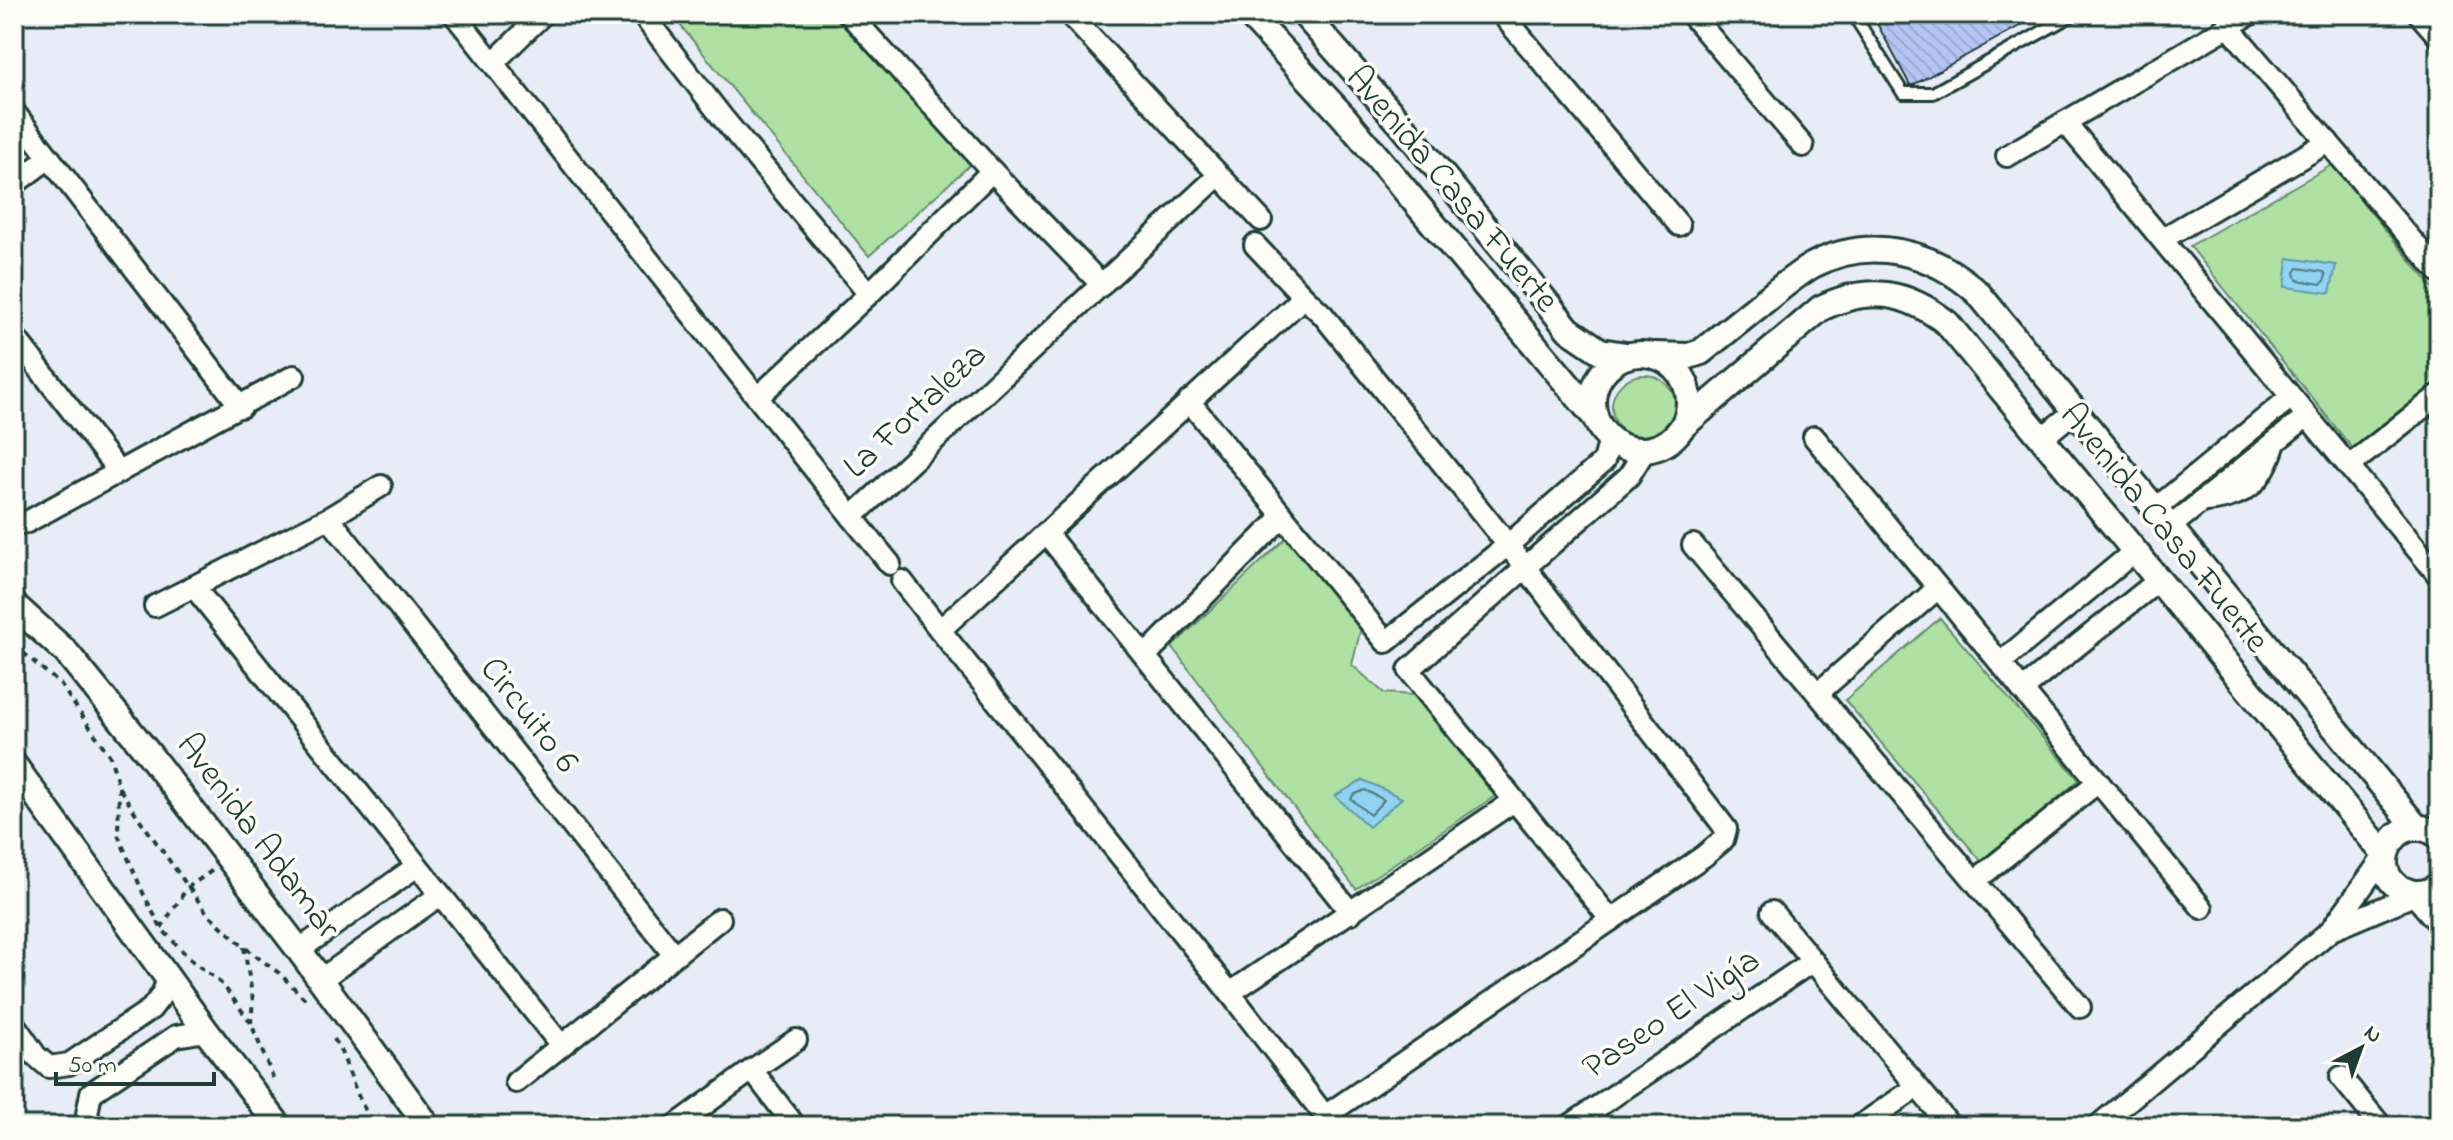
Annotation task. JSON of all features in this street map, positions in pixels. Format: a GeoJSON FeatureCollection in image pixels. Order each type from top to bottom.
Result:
{"type":"FeatureCollection","features":[{"type":"Feature","properties":{"kind":"street","name":"La Fortaleza"},"geometry":{"type":"LineString","coordinates":[[454,14],[852,517],[1218,176]]}},
{"type":"Feature","properties":{"kind":"street"},"geometry":{"type":"LineString","coordinates":[[493,63],[543,14]]}},
{"type":"Feature","properties":{"kind":"street"},"geometry":{"type":"LineString","coordinates":[[642,14],[722,117],[869,294]]}},
{"type":"Feature","properties":{"kind":"street"},"geometry":{"type":"LineString","coordinates":[[849,14],[992,171],[1102,285]]}},
{"type":"Feature","properties":{"kind":"street"},"geometry":{"type":"LineString","coordinates":[[1069,14],[1261,220]]}},
{"type":"Feature","properties":{"kind":"street","name":"Avenida Casa Fuerte"},"geometry":{"type":"LineString","coordinates":[[1249,14],[1353,128],[1595,417]]}},
{"type":"Feature","properties":{"kind":"street","name":"Avenida Casa Fuerte"},"geometry":{"type":"LineString","coordinates":[[1304,14],[1400,123],[1569,330],[1600,351],[1626,355]]}},
{"type":"Feature","properties":{"kind":"street"},"geometry":{"type":"LineString","coordinates":[[1502,14],[1679,225]]}},
{"type":"Feature","properties":{"kind":"street"},"geometry":{"type":"LineString","coordinates":[[1691,14],[1803,146]]}},
{"type":"Feature","properties":{"kind":"street"},"geometry":{"type":"LineString","coordinates":[[2007,156],[2250,14]]}},
{"type":"Feature","properties":{"kind":"street"},"geometry":{"type":"LineString","coordinates":[[2419,14],[2439,37]]}},
{"type":"Feature","properties":{"kind":"street"},"geometry":{"type":"LineString","coordinates":[[2228,26],[2439,272]]}},
{"type":"Feature","properties":{"kind":"street"},"geometry":{"type":"LineString","coordinates":[[14,112],[241,407]]}},
{"type":"Feature","properties":{"kind":"street"},"geometry":{"type":"LineString","coordinates":[[2065,122],[2439,576]]}},
{"type":"Feature","properties":{"kind":"street"},"geometry":{"type":"LineString","coordinates":[[2162,239],[2328,142]]}},
{"type":"Feature","properties":{"kind":"street"},"geometry":{"type":"LineString","coordinates":[[14,184],[49,158]]}},
{"type":"Feature","properties":{"kind":"street"},"geometry":{"type":"LineString","coordinates":[[759,396],[869,294],[992,171]]}},
{"type":"Feature","properties":{"kind":"street"},"geometry":{"type":"LineString","coordinates":[[852,517],[1230,993],[1317,1121],[1704,856],[1723,840],[1726,829],[1508,545],[1323,315],[1255,245]]}},
{"type":"Feature","properties":{"kind":"street","name":"Avenida Casa Fuerte"},"geometry":{"type":"LineString","coordinates":[[1655,355],[1689,356],[1701,352],[1812,265],[1835,256],[1867,250],[1896,251],[1928,259],[1957,274],[1978,293],[2162,518],[2428,832]]}},
{"type":"Feature","properties":{"kind":"street","name":"Avenida Casa Fuerte"},"geometry":{"type":"LineString","coordinates":[[1684,425],[1821,308],[1841,298],[1882,294],[1904,298],[1927,308],[1947,323],[2385,855],[2389,877],[2405,891],[2428,890]]}},
{"type":"Feature","properties":{"kind":"street"},"geometry":{"type":"LineString","coordinates":[[940,630],[1304,297]]}},
{"type":"Feature","properties":{"kind":"street"},"geometry":{"type":"LineString","coordinates":[[14,336],[119,472]]}},
{"type":"Feature","properties":{"kind":"street"},"geometry":{"type":"LineString","coordinates":[[1626,355],[1655,355],[1674,366],[1686,383],[1690,404],[1684,425],[1661,446],[1645,450],[1626,448],[1610,439],[1595,417],[1592,398],[1597,379],[1609,364],[1626,355]]}},
{"type":"Feature","properties":{"kind":"street"},"geometry":{"type":"LineString","coordinates":[[14,524],[27,522],[294,376]]}},
{"type":"Feature","properties":{"kind":"street"},"geometry":{"type":"LineString","coordinates":[[2349,466],[2439,395]]}},
{"type":"Feature","properties":{"kind":"street"},"geometry":{"type":"LineString","coordinates":[[2162,518],[2291,397]]}},
{"type":"Feature","properties":{"kind":"street"},"geometry":{"type":"LineString","coordinates":[[1189,401],[1386,642],[1508,545],[1604,461],[1610,439]]}},
{"type":"Feature","properties":{"kind":"street"},"geometry":{"type":"LineString","coordinates":[[2042,438],[2075,411]]}},
{"type":"Feature","properties":{"kind":"street"},"geometry":{"type":"LineString","coordinates":[[2162,518],[2202,501],[2307,416]]}},
{"type":"Feature","properties":{"kind":"street"},"geometry":{"type":"LineString","coordinates":[[1814,437],[2202,908]]}},
{"type":"Feature","properties":{"kind":"street"},"geometry":{"type":"LineString","coordinates":[[1611,920],[1409,670],[1629,476],[1645,450]]}},
{"type":"Feature","properties":{"kind":"street"},"geometry":{"type":"LineString","coordinates":[[155,606],[329,518],[381,486]]}},
{"type":"Feature","properties":{"kind":"street"},"geometry":{"type":"LineString","coordinates":[[1145,656],[1283,516]]}},
{"type":"Feature","properties":{"kind":"street","name":"Circuito 6"},"geometry":{"type":"LineString","coordinates":[[329,518],[674,955]]}},
{"type":"Feature","properties":{"kind":"street"},"geometry":{"type":"LineString","coordinates":[[1046,533],[1351,913]]}},
{"type":"Feature","properties":{"kind":"street"},"geometry":{"type":"LineString","coordinates":[[1693,545],[2080,1007]]}},
{"type":"Feature","properties":{"kind":"street"},"geometry":{"type":"LineString","coordinates":[[2000,663],[2135,551]]}},
{"type":"Feature","properties":{"kind":"street"},"geometry":{"type":"LineString","coordinates":[[2022,690],[2159,580]]}},
{"type":"Feature","properties":{"kind":"street"},"geometry":{"type":"LineString","coordinates":[[194,587],[561,1045]]}},
{"type":"Feature","properties":{"kind":"street"},"geometry":{"type":"LineString","coordinates":[[1818,693],[1938,588]]}},
{"type":"Feature","properties":{"kind":"street","name":"Avenida Adamar"},"geometry":{"type":"LineString","coordinates":[[14,605],[66,652],[149,754],[428,1126]]}},
{"type":"Feature","properties":{"kind":"street"},"geometry":{"type":"LineString","coordinates":[[14,765],[206,1031],[289,1120]]}},
{"type":"Feature","properties":{"kind":"street"},"geometry":{"type":"LineString","coordinates":[[1975,881],[2098,782]]}},
{"type":"Feature","properties":{"kind":"street"},"geometry":{"type":"LineString","coordinates":[[1230,993],[1514,801]]}},
{"type":"Feature","properties":{"kind":"street"},"geometry":{"type":"LineString","coordinates":[[2098,1126],[2331,930],[2396,835],[2406,830],[2428,832]]}},
{"type":"Feature","properties":{"kind":"street"},"geometry":{"type":"LineString","coordinates":[[299,950],[417,866]]}},
{"type":"Feature","properties":{"kind":"street"},"geometry":{"type":"LineString","coordinates":[[2331,930],[2428,890],[2439,921]]}},
{"type":"Feature","properties":{"kind":"street"},"geometry":{"type":"LineString","coordinates":[[320,980],[440,895]]}},
{"type":"Feature","properties":{"kind":"street","name":"Paseo El Vigía"},"geometry":{"type":"LineString","coordinates":[[1772,912],[1950,1126]]}},
{"type":"Feature","properties":{"kind":"street"},"geometry":{"type":"LineString","coordinates":[[516,1082],[720,919]]}},
{"type":"Feature","properties":{"kind":"street","name":"Paseo El Vigía"},"geometry":{"type":"LineString","coordinates":[[1569,1126],[1813,961]]}},
{"type":"Feature","properties":{"kind":"street"},"geometry":{"type":"LineString","coordinates":[[14,1024],[36,1056],[49,1067],[69,1064],[151,1009],[169,978]]}},
{"type":"Feature","properties":{"kind":"street"},"geometry":{"type":"LineString","coordinates":[[92,1126],[87,1114],[91,1093],[176,1036],[206,1031]]}},
{"type":"Feature","properties":{"kind":"street"},"geometry":{"type":"LineString","coordinates":[[675,1126],[796,1040]]}},
{"type":"Feature","properties":{"kind":"street"},"geometry":{"type":"LineString","coordinates":[[752,1070],[795,1126]]}},
{"type":"Feature","properties":{"kind":"street"},"geometry":{"type":"LineString","coordinates":[[2341,1077],[2381,1126]]}},
{"type":"Feature","properties":{"kind":"street"},"geometry":{"type":"LineString","coordinates":[[1860,1126],[1917,1087]]}},
{"type":"Feature","properties":{"kind":"lane"},"geometry":{"type":"LineString","coordinates":[[1853,14],[1903,93],[1933,93],[2074,14]]}},
{"type":"Feature","properties":{"kind":"path"},"geometry":{"type":"LineString","coordinates":[[14,645],[60,684],[110,756],[119,787],[118,835],[144,895],[161,928],[189,958],[223,985],[251,1023],[273,1079]]}},
{"type":"Feature","properties":{"kind":"path"},"geometry":{"type":"LineString","coordinates":[[119,787],[207,913],[244,947],[279,973],[307,1001]]}},
{"type":"Feature","properties":{"kind":"path"},"geometry":{"type":"LineString","coordinates":[[161,928],[187,888],[228,859]]}},
{"type":"Feature","properties":{"kind":"path"},"geometry":{"type":"LineString","coordinates":[[244,947],[253,1000],[251,1023]]}},
{"type":"Feature","properties":{"kind":"path"},"geometry":{"type":"LineString","coordinates":[[331,1033],[356,1091],[372,1121],[378,1126]]}},
{"type":"Feature","properties":{"kind":"path"},"geometry":{"type":"LineString","coordinates":[[289,1120],[307,1126]]}},
{"type":"Feature","properties":{"kind":"green space"},"geometry":{"type":"Polygon","coordinates":[[[671,14],[832,14],[972,163],[869,256],[671,14]]]}},
{"type":"Feature","properties":{"kind":"green space"},"geometry":{"type":"Polygon","coordinates":[[[2332,165],[2439,295],[2439,382],[2353,449],[2190,246],[2332,165]]]}},
{"type":"Feature","properties":{"kind":"green space"},"geometry":{"type":"Polygon","coordinates":[[[1638,375],[1650,375],[1667,384],[1674,395],[1674,419],[1667,430],[1650,439],[1638,439],[1626,434],[1617,425],[1612,413],[1612,401],[1617,389],[1626,380],[1638,375]]]}},
{"type":"Feature","properties":{"kind":"green space"},"geometry":{"type":"Polygon","coordinates":[[[1288,536],[1361,628],[1352,665],[1384,693],[1413,695],[1495,796],[1356,889],[1172,647],[1288,536]]]}},
{"type":"Feature","properties":{"kind":"green space"},"geometry":{"type":"Polygon","coordinates":[[[1940,618],[2079,780],[1982,862],[1845,700],[1940,618]]]}},
{"type":"Feature","properties":{"kind":"water"},"geometry":{"type":"Polygon","coordinates":[[[2288,258],[2336,265],[2330,293],[2285,287],[2288,258]]]}},
{"type":"Feature","properties":{"kind":"water"},"geometry":{"type":"Polygon","coordinates":[[[1363,780],[1402,798],[1369,827],[1335,796],[1363,780]]]}},
{"type":"Feature","properties":{"kind":"building"},"geometry":{"type":"Polygon","coordinates":[[[1872,14],[2041,14],[1910,85],[1872,14]]]}}]}
